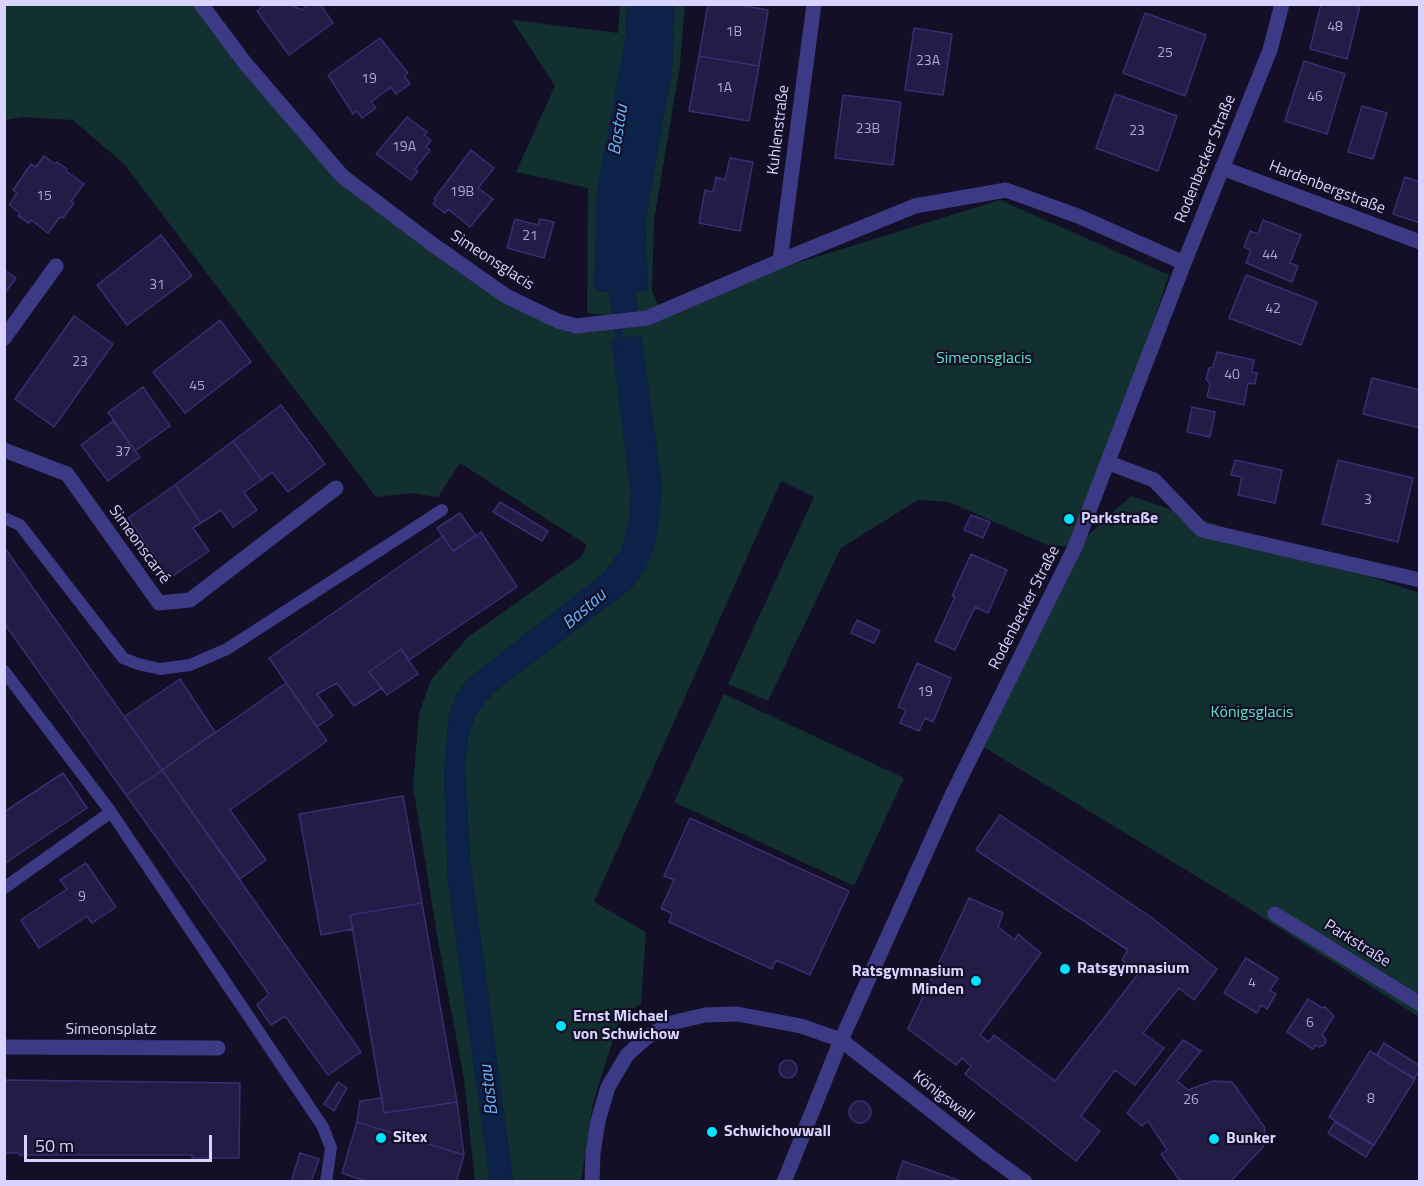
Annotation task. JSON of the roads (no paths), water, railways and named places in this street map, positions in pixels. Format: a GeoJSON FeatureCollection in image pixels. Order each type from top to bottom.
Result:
{"type":"FeatureCollection","features":[{"type":"Feature","properties":{"kind":"street","name":"Simeonsglacis"},"geometry":{"type":"LineString","coordinates":[[201,4],[245,63],[342,176],[506,296],[558,321],[576,326],[647,318],[915,206],[1006,190],[1078,216],[1184,263]]}},
{"type":"Feature","properties":{"kind":"street","name":"Kuhlenstraße"},"geometry":{"type":"LineString","coordinates":[[780,261],[814,4]]}},
{"type":"Feature","properties":{"kind":"street","name":"Rodenbecker Straße"},"geometry":{"type":"LineString","coordinates":[[784,1182],[841,1040],[951,797],[1076,547],[1221,168],[1270,50],[1282,4]]}},
{"type":"Feature","properties":{"kind":"street","name":"Hardenbergstraße"},"geometry":{"type":"LineString","coordinates":[[1221,168],[1419,242]]}},
{"type":"Feature","properties":{"kind":"street"},"geometry":{"type":"LineString","coordinates":[[4,338],[56,266]]}},
{"type":"Feature","properties":{"kind":"street","name":"Simeonscarré"},"geometry":{"type":"LineString","coordinates":[[4,450],[67,474],[159,603],[190,600],[336,489]]}},
{"type":"Feature","properties":{"kind":"street"},"geometry":{"type":"LineString","coordinates":[[1109,463],[1154,480],[1202,530],[1419,580]]}},
{"type":"Feature","properties":{"kind":"street","name":"Parkstraße"},"geometry":{"type":"LineString","coordinates":[[1275,914],[1419,1004]]}},
{"type":"Feature","properties":{"kind":"street"},"geometry":{"type":"LineString","coordinates":[[592,1182],[593,1153],[598,1121],[608,1087],[627,1055],[646,1037],[671,1023],[705,1016],[736,1014],[801,1026],[841,1040]]}},
{"type":"Feature","properties":{"kind":"street","name":"Königswall"},"geometry":{"type":"LineString","coordinates":[[841,1040],[1025,1182]]}},
{"type":"Feature","properties":{"kind":"street","name":"Simeonsplatz"},"geometry":{"type":"LineString","coordinates":[[4,1047],[218,1048]]}},
{"type":"Feature","properties":{"kind":"lane"},"geometry":{"type":"LineString","coordinates":[[4,518],[20,525],[123,658],[160,669],[190,665],[227,649],[442,510]]}},
{"type":"Feature","properties":{"kind":"lane"},"geometry":{"type":"LineString","coordinates":[[4,671],[111,812],[323,1126],[331,1148],[326,1182]]}},
{"type":"Feature","properties":{"kind":"lane"},"geometry":{"type":"LineString","coordinates":[[4,888],[111,812]]}},
{"type":"Feature","properties":{"kind":"water"},"geometry":{"type":"Polygon","coordinates":[[[627,5],[675,5],[672,69],[645,223],[648,290],[635,292],[638,312],[613,316],[609,292],[594,290],[597,190],[626,34],[627,5]]]}},
{"type":"Feature","properties":{"kind":"water"},"geometry":{"type":"Polygon","coordinates":[[[641,335],[662,486],[655,546],[644,571],[632,588],[499,688],[485,702],[475,717],[468,737],[465,769],[470,860],[513,1181],[490,1181],[448,882],[444,774],[449,714],[457,693],[468,679],[603,574],[622,549],[629,521],[631,493],[611,340],[641,335]]]}},
{"type":"Feature","properties":{"kind":"waterway","name":"Bastau"},"geometry":{"type":"LineString","coordinates":[[617,321],[621,348]]}},
{"type":"Feature","properties":{"kind":"place","name":"Parkstraße"},"geometry":{"type":"Point","coordinates":[1069,519]}},
{"type":"Feature","properties":{"kind":"place","name":"Ratsgymnasium"},"geometry":{"type":"Point","coordinates":[1065,969]}},
{"type":"Feature","properties":{"kind":"place","name":"Ratsgymnasium Minden"},"geometry":{"type":"Point","coordinates":[976,981]}},
{"type":"Feature","properties":{"kind":"place","name":"Ernst Michael von Schwichow"},"geometry":{"type":"Point","coordinates":[561,1026]}},
{"type":"Feature","properties":{"kind":"place","name":"Schwichowwall"},"geometry":{"type":"Point","coordinates":[712,1132]}},
{"type":"Feature","properties":{"kind":"place","name":"Sitex"},"geometry":{"type":"Point","coordinates":[381,1138]}},
{"type":"Feature","properties":{"kind":"place","name":"Bunker"},"geometry":{"type":"Point","coordinates":[1214,1139]}},
{"type":"Feature","properties":{"kind":"park label","name":"Königsglacis"},"geometry":{"type":"Point","coordinates":[1252,713]}}]}
